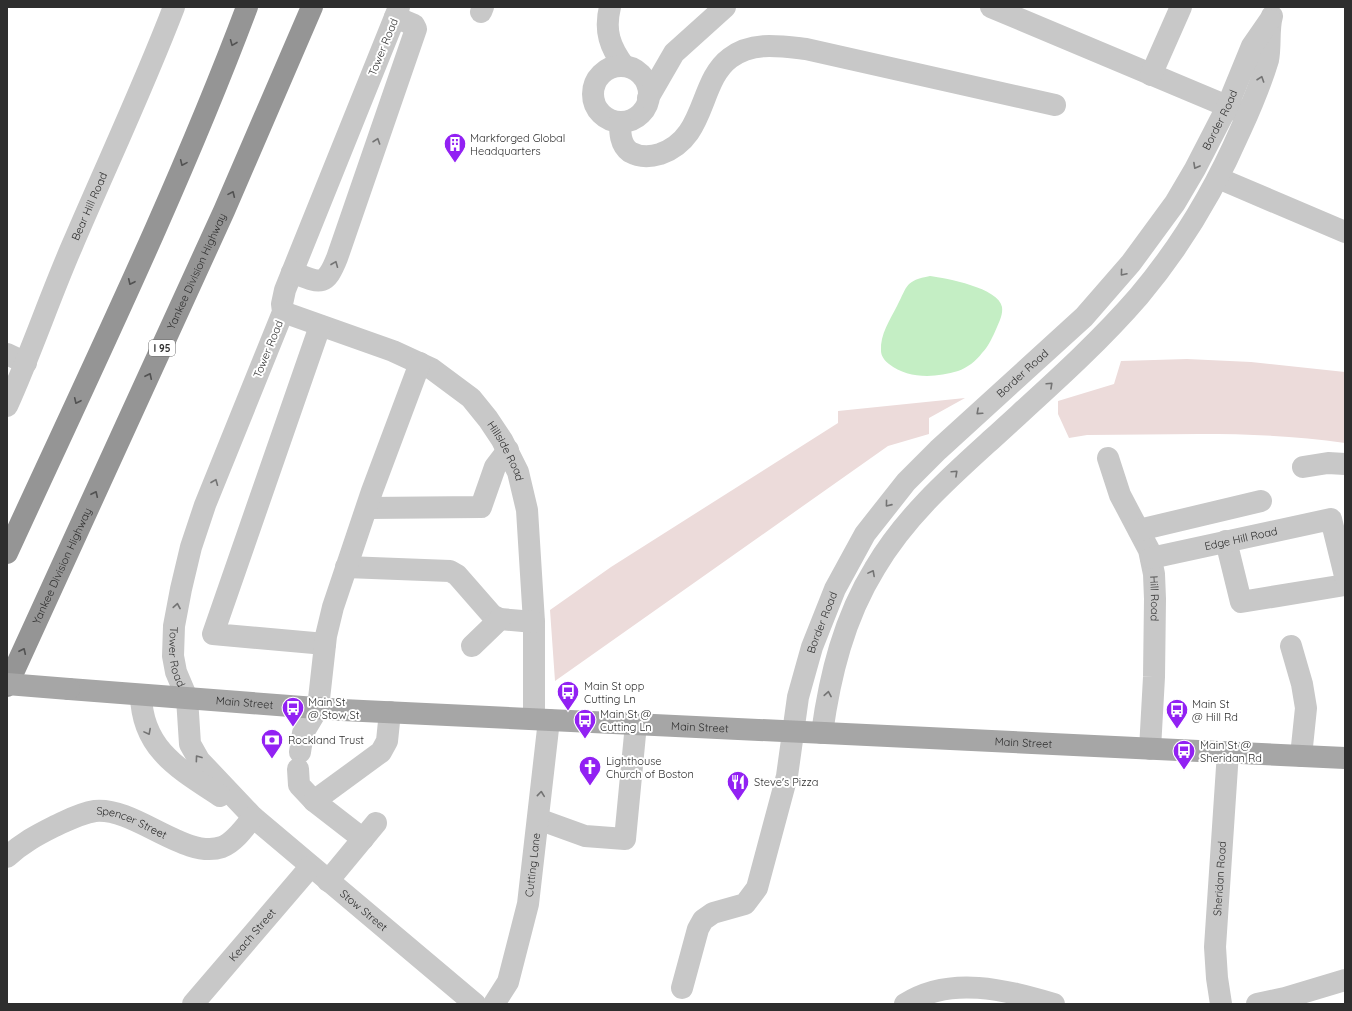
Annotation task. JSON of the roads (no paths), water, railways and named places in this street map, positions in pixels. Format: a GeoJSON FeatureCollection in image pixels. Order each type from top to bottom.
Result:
{"type":"FeatureCollection","features":[{"type":"Feature","properties":{"kind":"highway"},"geometry":{"type":"LineString","coordinates":[[7,553],[145,251],[198,130],[247,7]]}},
{"type":"Feature","properties":{"kind":"highway","name":"Yankee Division Highway"},"geometry":{"type":"LineString","coordinates":[[7,685],[224,211],[312,7]]}},
{"type":"Feature","properties":{"kind":"main road","name":"Main Street"},"geometry":{"type":"LineString","coordinates":[[7,685],[390,712],[1345,758]]}},
{"type":"Feature","properties":{"kind":"street","name":"Bear Hill Road"},"geometry":{"type":"LineString","coordinates":[[7,406],[17,358],[71,247],[133,110],[174,7]]}},
{"type":"Feature","properties":{"kind":"street"},"geometry":{"type":"LineString","coordinates":[[610,7],[608,36],[613,52],[628,67],[643,77],[647,84],[648,98]]}},
{"type":"Feature","properties":{"kind":"street"},"geometry":{"type":"LineString","coordinates":[[608,36],[597,62],[594,98],[599,110],[608,118],[620,122],[626,121],[638,115],[643,110],[648,98],[674,53],[725,7]]}},
{"type":"Feature","properties":{"kind":"street"},"geometry":{"type":"LineString","coordinates":[[1151,75],[1181,7]]}},
{"type":"Feature","properties":{"kind":"street"},"geometry":{"type":"LineString","coordinates":[[994,8],[1247,115]]}},
{"type":"Feature","properties":{"kind":"street"},"geometry":{"type":"LineString","coordinates":[[292,272],[312,280],[322,280],[330,275],[337,258],[415,33],[415,26],[397,12]]}},
{"type":"Feature","properties":{"kind":"street","name":"Tower Road"},"geometry":{"type":"LineString","coordinates":[[187,698],[176,672],[173,642],[175,620],[186,566],[205,505],[283,312],[283,298],[292,272],[397,12]]}},
{"type":"Feature","properties":{"kind":"street","name":"Border Road"},"geometry":{"type":"LineString","coordinates":[[682,988],[700,924],[707,916],[713,913],[745,904],[757,888],[787,776],[800,690],[819,626],[835,589],[866,534],[906,482],[938,450],[1059,340],[1104,295],[1131,263],[1175,203],[1195,168],[1227,107],[1252,46],[1273,14]]}},
{"type":"Feature","properties":{"kind":"street","name":"Border Road"},"geometry":{"type":"LineString","coordinates":[[822,733],[830,685],[848,623],[875,568],[893,541],[940,487],[1088,350],[1139,296],[1179,242],[1218,178],[1247,115],[1267,60],[1271,41],[1273,14]]}},
{"type":"Feature","properties":{"kind":"street"},"geometry":{"type":"LineString","coordinates":[[620,122],[621,140],[624,146],[630,151],[647,157],[667,152],[676,146],[692,128],[714,79],[728,59],[753,47],[766,46],[806,49],[1055,105]]}},
{"type":"Feature","properties":{"kind":"street"},"geometry":{"type":"LineString","coordinates":[[595,84],[598,78],[607,70],[628,67],[674,53]]}},
{"type":"Feature","properties":{"kind":"street"},"geometry":{"type":"LineString","coordinates":[[1218,178],[1345,232]]}},
{"type":"Feature","properties":{"kind":"street","name":"Hillside Road"},"geometry":{"type":"LineString","coordinates":[[283,312],[393,351],[420,363],[443,376],[471,398],[488,419],[508,450],[522,484],[527,510],[542,719]]}},
{"type":"Feature","properties":{"kind":"street"},"geometry":{"type":"LineString","coordinates":[[320,326],[213,634],[325,644]]}},
{"type":"Feature","properties":{"kind":"street"},"geometry":{"type":"LineString","coordinates":[[328,881],[370,831],[314,800],[299,785],[299,760],[303,733],[318,708],[325,644],[333,607],[367,508],[420,363]]}},
{"type":"Feature","properties":{"kind":"street"},"geometry":{"type":"LineString","coordinates":[[367,508],[482,507],[495,467],[508,450]]}},
{"type":"Feature","properties":{"kind":"street","name":"Hill Road"},"geometry":{"type":"LineString","coordinates":[[1108,458],[1120,495],[1139,530],[1151,558],[1155,600],[1154,684],[1150,749]]}},
{"type":"Feature","properties":{"kind":"street"},"geometry":{"type":"LineString","coordinates":[[1303,467],[1328,463],[1345,464]]}},
{"type":"Feature","properties":{"kind":"street"},"geometry":{"type":"LineString","coordinates":[[1139,530],[1261,501]]}},
{"type":"Feature","properties":{"kind":"street","name":"Edge Hill Road"},"geometry":{"type":"LineString","coordinates":[[1151,558],[1331,519],[1345,576]]}},
{"type":"Feature","properties":{"kind":"street"},"geometry":{"type":"LineString","coordinates":[[1226,541],[1241,602],[1345,585]]}},
{"type":"Feature","properties":{"kind":"street"},"geometry":{"type":"LineString","coordinates":[[346,567],[450,572],[458,575],[492,615],[500,619],[534,622]]}},
{"type":"Feature","properties":{"kind":"street"},"geometry":{"type":"LineString","coordinates":[[472,646],[500,619]]}},
{"type":"Feature","properties":{"kind":"street"},"geometry":{"type":"LineString","coordinates":[[1291,646],[1302,684],[1306,708],[1301,756]]}},
{"type":"Feature","properties":{"kind":"street","name":"Stow Street"},"geometry":{"type":"LineString","coordinates":[[141,695],[141,707],[145,727],[150,737],[165,755],[189,776],[253,818]]}},
{"type":"Feature","properties":{"kind":"street","name":"Stow Street"},"geometry":{"type":"LineString","coordinates":[[187,698],[189,739],[193,752],[212,776],[253,818],[328,881],[452,997],[475,1004]]}},
{"type":"Feature","properties":{"kind":"street"},"geometry":{"type":"LineString","coordinates":[[314,800],[381,752],[386,741],[390,712]]}},
{"type":"Feature","properties":{"kind":"street","name":"Cutting Lane"},"geometry":{"type":"LineString","coordinates":[[494,1004],[508,982],[528,904],[538,820],[542,719]]}},
{"type":"Feature","properties":{"kind":"street"},"geometry":{"type":"LineString","coordinates":[[538,820],[585,836],[625,839],[636,724]]}},
{"type":"Feature","properties":{"kind":"street","name":"Sheridan Road"},"geometry":{"type":"LineString","coordinates":[[1221,1004],[1217,978],[1215,947],[1228,752]]}},
{"type":"Feature","properties":{"kind":"street","name":"Spencer Street"},"geometry":{"type":"LineString","coordinates":[[7,857],[26,841],[67,820],[96,811],[116,814],[183,842],[208,848],[223,846],[230,842],[253,818]]}},
{"type":"Feature","properties":{"kind":"street","name":"Keach Street"},"geometry":{"type":"LineString","coordinates":[[193,1004],[311,866]]}},
{"type":"Feature","properties":{"kind":"street"},"geometry":{"type":"LineString","coordinates":[[1257,1004],[1285,998],[1345,980]]}},
{"type":"Feature","properties":{"kind":"street"},"geometry":{"type":"LineString","coordinates":[[905,1004],[931,993],[973,987],[1007,991],[1054,1004]]}},
{"type":"Feature","properties":{"kind":"place","name":"Markforged Global Headquarters"},"geometry":{"type":"Point","coordinates":[455,164]}},
{"type":"Feature","properties":{"kind":"place","name":"Main St opp Cutting Ln"},"geometry":{"type":"Point","coordinates":[568,712]}},
{"type":"Feature","properties":{"kind":"place","name":"Main St @ Stow St"},"geometry":{"type":"Point","coordinates":[293,728]}},
{"type":"Feature","properties":{"kind":"place","name":"Main St @ Hill Rd"},"geometry":{"type":"Point","coordinates":[1177,730]}},
{"type":"Feature","properties":{"kind":"place","name":"Main St @ Cutting Ln"},"geometry":{"type":"Point","coordinates":[585,740]}},
{"type":"Feature","properties":{"kind":"place","name":"Rockland Trust"},"geometry":{"type":"Point","coordinates":[272,760]}},
{"type":"Feature","properties":{"kind":"place","name":"Main St @ Sheridan Rd"},"geometry":{"type":"Point","coordinates":[1184,770]}},
{"type":"Feature","properties":{"kind":"place","name":"Lighthouse Church of Boston"},"geometry":{"type":"Point","coordinates":[590,786]}},
{"type":"Feature","properties":{"kind":"place","name":"Steve's Pizza"},"geometry":{"type":"Point","coordinates":[738,802]}}]}
